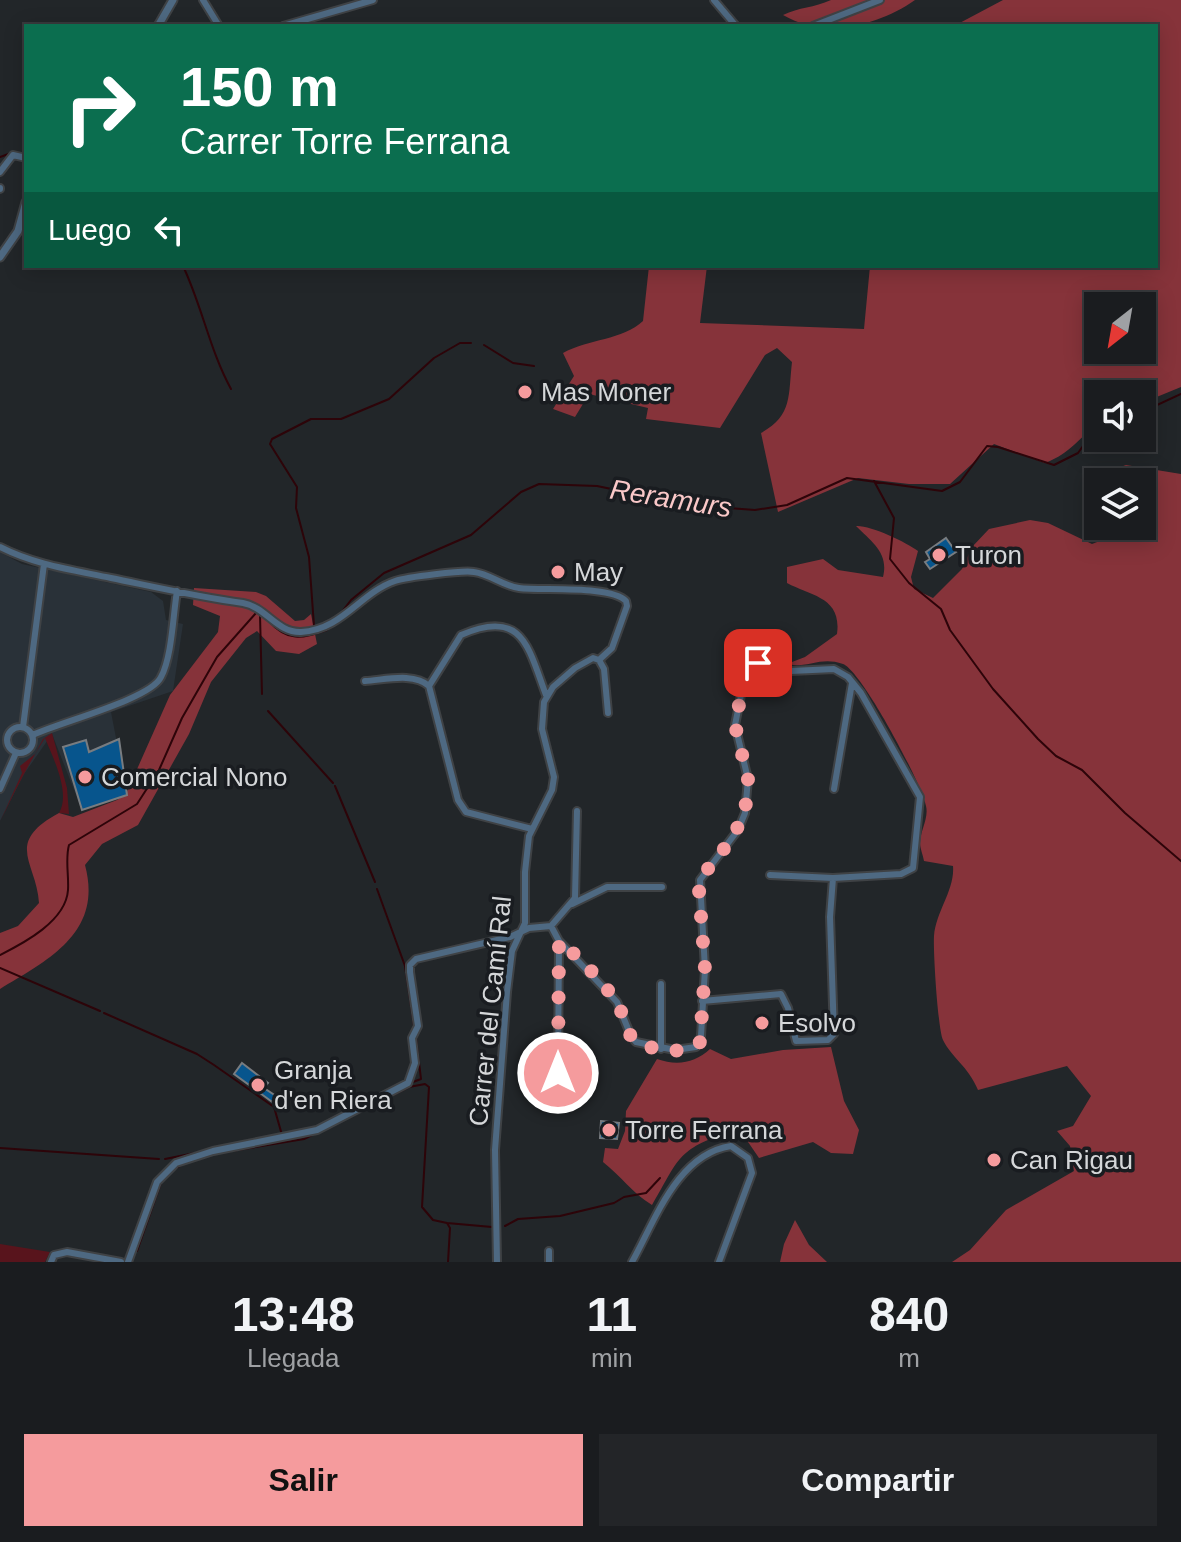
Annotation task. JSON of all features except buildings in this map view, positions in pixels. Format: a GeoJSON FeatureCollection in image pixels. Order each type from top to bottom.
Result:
{"type":"FeatureCollection","features":[{"type":"Feature","properties":{"kind":"street"},"geometry":{"type":"LineString","coordinates":[[159,24],[173,0]]}},
{"type":"Feature","properties":{"kind":"street"},"geometry":{"type":"LineString","coordinates":[[203,0],[218,24]]}},
{"type":"Feature","properties":{"kind":"street"},"geometry":{"type":"LineString","coordinates":[[290,24],[373,0]]}},
{"type":"Feature","properties":{"kind":"street"},"geometry":{"type":"LineString","coordinates":[[714,0],[734,24]]}},
{"type":"Feature","properties":{"kind":"street"},"geometry":{"type":"LineString","coordinates":[[818,24],[880,0]]}},
{"type":"Feature","properties":{"kind":"street"},"geometry":{"type":"LineString","coordinates":[[0,172],[13,155],[24,158]]}},
{"type":"Feature","properties":{"kind":"street"},"geometry":{"type":"LineString","coordinates":[[0,257],[18,231],[24,209]]}},
{"type":"Feature","properties":{"kind":"street"},"geometry":{"type":"LineString","coordinates":[[0,547],[44,564],[247,604],[265,611],[275,623],[291,630],[310,630],[343,618],[371,594],[396,580],[465,571],[484,574],[515,587],[615,594],[622,597],[627,606],[612,648],[599,660]]}},
{"type":"Feature","properties":{"kind":"street"},"geometry":{"type":"LineString","coordinates":[[23,727],[44,564]]}},
{"type":"Feature","properties":{"kind":"street"},"geometry":{"type":"LineString","coordinates":[[33,735],[155,687],[164,670],[177,591]]}},
{"type":"Feature","properties":{"kind":"street"},"geometry":{"type":"LineString","coordinates":[[429,686],[433,677],[445,666],[461,635],[497,625],[514,629],[525,640],[546,695],[575,668],[593,658],[599,660],[604,669],[608,713]]}},
{"type":"Feature","properties":{"kind":"street"},"geometry":{"type":"LineString","coordinates":[[551,926],[559,941],[617,1002],[636,1042],[661,1049],[696,1047],[701,1036],[704,952],[699,890],[703,875],[731,840],[745,813],[748,779],[735,725],[748,669],[763,663],[791,671],[834,669],[852,683],[916,788],[921,804],[914,829],[914,864],[911,871],[833,878],[770,875]]}},
{"type":"Feature","properties":{"kind":"street"},"geometry":{"type":"LineString","coordinates":[[365,681],[413,678],[429,686],[458,800],[466,812],[532,829]]}},
{"type":"Feature","properties":{"kind":"street"},"geometry":{"type":"LineString","coordinates":[[834,789],[852,683]]}},
{"type":"Feature","properties":{"kind":"street","name":"Carrer del Camí Ral"},"geometry":{"type":"LineString","coordinates":[[497,1262],[495,1150],[507,992],[512,951],[525,923],[526,854],[532,829],[552,790],[554,777],[552,759],[542,729],[546,695]]}},
{"type":"Feature","properties":{"kind":"street"},"geometry":{"type":"LineString","coordinates":[[23,727],[33,735]]}},
{"type":"Feature","properties":{"kind":"street"},"geometry":{"type":"LineString","coordinates":[[23,727],[12,730],[4,737],[9,748],[16,753],[28,751],[33,745],[33,735]]}},
{"type":"Feature","properties":{"kind":"street"},"geometry":{"type":"LineString","coordinates":[[0,789],[16,753]]}},
{"type":"Feature","properties":{"kind":"street"},"geometry":{"type":"LineString","coordinates":[[572,904],[577,811]]}},
{"type":"Feature","properties":{"kind":"street"},"geometry":{"type":"LineString","coordinates":[[702,1001],[781,994],[785,998],[796,1041],[828,1040],[834,1034],[830,917],[833,878]]}},
{"type":"Feature","properties":{"kind":"street"},"geometry":{"type":"LineString","coordinates":[[128,1262],[157,1182],[176,1163],[213,1151],[317,1130],[408,1083],[415,1063],[412,1038],[418,1026],[410,972],[412,961],[529,928],[551,926],[572,904],[607,887],[662,887]]}},
{"type":"Feature","properties":{"kind":"street"},"geometry":{"type":"LineString","coordinates":[[558,1073],[559,941]]}},
{"type":"Feature","properties":{"kind":"street"},"geometry":{"type":"LineString","coordinates":[[661,984],[661,1049]]}},
{"type":"Feature","properties":{"kind":"street"},"geometry":{"type":"LineString","coordinates":[[632,1262],[684,1171],[714,1152],[731,1146],[748,1158],[752,1173],[719,1262]]}},
{"type":"Feature","properties":{"kind":"street"},"geometry":{"type":"LineString","coordinates":[[549,1251],[549,1262]]}},
{"type":"Feature","properties":{"kind":"street"},"geometry":{"type":"LineString","coordinates":[[51,1262],[54,1255],[67,1252],[121,1262]]}},
{"type":"Feature","properties":{"kind":"shaded area"},"geometry":{"type":"Polygon","coordinates":[[[831,0],[915,0],[885,17],[859,24],[808,24],[783,15],[831,0]]]}},
{"type":"Feature","properties":{"kind":"shaded area"},"geometry":{"type":"Polygon","coordinates":[[[1003,0],[1181,0],[1181,387],[1156,397],[1156,380],[1084,380],[1084,435],[1062,455],[1045,463],[994,444],[950,484],[909,484],[858,478],[778,512],[761,433],[779,419],[789,395],[792,362],[777,348],[765,355],[720,428],[646,419],[648,408],[589,394],[575,417],[553,409],[574,376],[563,353],[626,332],[643,321],[649,268],[707,268],[700,323],[864,329],[870,268],[1158,268],[1158,24],[958,24],[1003,0]]]}},
{"type":"Feature","properties":{"kind":"shaded area"},"geometry":{"type":"Polygon","coordinates":[[[1126,465],[1144,468],[1118,468],[1126,465]]]}},
{"type":"Feature","properties":{"kind":"shaded area"},"geometry":{"type":"Polygon","coordinates":[[[1156,470],[1181,474],[1181,1262],[952,1262],[970,1250],[1006,1210],[1074,1171],[1070,1146],[1057,1131],[1073,1126],[1091,1096],[1067,1066],[978,1090],[946,1046],[941,1033],[934,936],[951,884],[953,866],[924,861],[920,843],[927,811],[914,776],[877,706],[852,671],[832,661],[788,664],[762,652],[769,648],[792,662],[805,657],[837,634],[835,612],[830,605],[787,583],[787,567],[823,559],[838,570],[883,577],[884,561],[881,555],[856,526],[888,535],[918,551],[911,577],[914,589],[933,598],[962,569],[972,547],[989,529],[1030,520],[1048,523],[1092,544],[1102,540],[1156,540],[1156,470]]]}},
{"type":"Feature","properties":{"kind":"shaded area"},"geometry":{"type":"Polygon","coordinates":[[[0,552],[22,564],[151,592],[163,601],[166,620],[183,624],[173,691],[111,712],[127,795],[82,810],[52,734],[24,774],[0,821],[0,552]]]}},
{"type":"Feature","properties":{"kind":"shaded area"},"geometry":{"type":"Polygon","coordinates":[[[194,588],[256,592],[266,596],[295,621],[304,620],[311,614],[317,644],[299,654],[276,651],[257,631],[246,638],[211,682],[189,734],[138,825],[102,844],[85,865],[89,888],[79,926],[54,954],[0,989],[0,933],[18,926],[39,903],[27,854],[32,834],[59,813],[73,817],[126,794],[170,695],[218,632],[220,616],[193,605],[194,588]]]}},
{"type":"Feature","properties":{"kind":"shaded area"},"geometry":{"type":"Polygon","coordinates":[[[52,733],[67,788],[69,814],[59,813],[62,786],[45,738],[0,822],[22,773],[20,766],[35,754],[43,739],[52,733]]]}},
{"type":"Feature","properties":{"kind":"shaded area"},"geometry":{"type":"Polygon","coordinates":[[[831,1047],[844,1101],[859,1130],[853,1154],[831,1153],[813,1142],[759,1158],[746,1139],[730,1132],[699,1144],[681,1158],[652,1205],[603,1162],[605,1148],[618,1149],[625,1131],[626,1111],[657,1059],[685,1062],[710,1049],[731,1059],[783,1050],[831,1047]]]}},
{"type":"Feature","properties":{"kind":"shaded area"},"geometry":{"type":"Polygon","coordinates":[[[795,1220],[809,1245],[827,1262],[780,1262],[795,1220]]]}},
{"type":"Feature","properties":{"kind":"shaded area"},"geometry":{"type":"Polygon","coordinates":[[[0,1244],[50,1252],[45,1262],[0,1262],[0,1244]]]}},
{"type":"Feature","properties":{"kind":"waterway"},"geometry":{"type":"LineString","coordinates":[[0,157],[11,153]]}},
{"type":"Feature","properties":{"kind":"waterway"},"geometry":{"type":"LineString","coordinates":[[184,268],[231,389]]}},
{"type":"Feature","properties":{"kind":"waterway"},"geometry":{"type":"LineString","coordinates":[[314,626],[309,557],[296,508],[297,487],[270,444],[272,439],[311,419],[341,419],[389,399],[434,358],[460,343],[471,343]]}},
{"type":"Feature","properties":{"kind":"waterway"},"geometry":{"type":"LineString","coordinates":[[484,345],[513,363],[534,366]]}},
{"type":"Feature","properties":{"kind":"waterway","name":"Reramurs"},"geometry":{"type":"LineString","coordinates":[[1156,406],[1181,394]]}},
{"type":"Feature","properties":{"kind":"waterway","name":"Reramurs"},"geometry":{"type":"LineString","coordinates":[[341,613],[351,600],[384,573],[471,535],[521,492],[539,484],[597,486],[689,505],[755,510],[787,505],[847,478],[942,491],[960,482],[987,446],[1054,465],[1078,453],[1084,445]]}},
{"type":"Feature","properties":{"kind":"waterway"},"geometry":{"type":"LineString","coordinates":[[874,481],[894,518],[890,559],[909,583],[941,609],[950,630],[993,689],[1056,756],[1082,770],[1125,813],[1181,861]]}},
{"type":"Feature","properties":{"kind":"waterway","name":"Reramurs"},"geometry":{"type":"LineString","coordinates":[[0,955],[42,930],[60,912],[68,890],[69,845],[137,804],[159,770],[182,718],[217,657],[256,613]]}},
{"type":"Feature","properties":{"kind":"waterway"},"geometry":{"type":"LineString","coordinates":[[260,615],[262,694]]}},
{"type":"Feature","properties":{"kind":"waterway","name":"Reramurs"},"geometry":{"type":"LineString","coordinates":[[268,620],[282,632],[295,637],[327,630]]}},
{"type":"Feature","properties":{"kind":"waterway"},"geometry":{"type":"LineString","coordinates":[[268,711],[333,783]]}},
{"type":"Feature","properties":{"kind":"waterway"},"geometry":{"type":"LineString","coordinates":[[335,786],[375,882]]}},
{"type":"Feature","properties":{"kind":"waterway"},"geometry":{"type":"LineString","coordinates":[[377,889],[405,966],[414,1026]]}},
{"type":"Feature","properties":{"kind":"waterway"},"geometry":{"type":"LineString","coordinates":[[0,968],[100,1011]]}},
{"type":"Feature","properties":{"kind":"waterway"},"geometry":{"type":"LineString","coordinates":[[104,1013],[197,1054],[214,1065],[274,1107],[282,1135]]}},
{"type":"Feature","properties":{"kind":"waterway"},"geometry":{"type":"LineString","coordinates":[[413,1082],[421,1079],[416,1038]]}},
{"type":"Feature","properties":{"kind":"waterway"},"geometry":{"type":"LineString","coordinates":[[213,1154],[304,1139],[409,1087],[425,1084],[429,1087],[422,1207],[433,1220],[447,1223],[450,1228],[448,1262]]}},
{"type":"Feature","properties":{"kind":"waterway"},"geometry":{"type":"LineString","coordinates":[[0,1148],[159,1159]]}},
{"type":"Feature","properties":{"kind":"waterway"},"geometry":{"type":"LineString","coordinates":[[165,1159],[200,1152]]}},
{"type":"Feature","properties":{"kind":"waterway"},"geometry":{"type":"LineString","coordinates":[[173,1170],[185,1163]]}},
{"type":"Feature","properties":{"kind":"waterway"},"geometry":{"type":"LineString","coordinates":[[505,1226],[518,1219],[560,1216],[614,1203],[624,1197],[646,1193],[660,1178]]}},
{"type":"Feature","properties":{"kind":"waterway"},"geometry":{"type":"LineString","coordinates":[[137,1251],[162,1180]]}},
{"type":"Feature","properties":{"kind":"waterway"},"geometry":{"type":"LineString","coordinates":[[447,1223],[492,1227]]}},
{"type":"Feature","properties":{"kind":"place","name":"Mas Moner"},"geometry":{"type":"Point","coordinates":[525,392]}},
{"type":"Feature","properties":{"kind":"place","name":"Turon"},"geometry":{"type":"Point","coordinates":[939,555]}},
{"type":"Feature","properties":{"kind":"place","name":"May"},"geometry":{"type":"Point","coordinates":[558,572]}},
{"type":"Feature","properties":{"kind":"place","name":"Comercial Nono"},"geometry":{"type":"Point","coordinates":[85,777]}},
{"type":"Feature","properties":{"kind":"place","name":"Esolvo"},"geometry":{"type":"Point","coordinates":[762,1023]}},
{"type":"Feature","properties":{"kind":"place","name":"Granja d'en Riera"},"geometry":{"type":"Point","coordinates":[258,1085]}},
{"type":"Feature","properties":{"kind":"place","name":"Torre Ferrana"},"geometry":{"type":"Point","coordinates":[609,1130]}},
{"type":"Feature","properties":{"kind":"place","name":"Can Rigau"},"geometry":{"type":"Point","coordinates":[994,1160]}},
{"type":"Feature","properties":{"kind":"route"},"geometry":{"type":"LineString","coordinates":[[558,1073],[559,941],[617,1002],[636,1042],[675,1050],[688,1050],[700,1042],[705,969],[700,880],[743,823],[748,803],[748,779],[736,737],[736,712],[745,675],[753,664],[758,663]]}}]}
